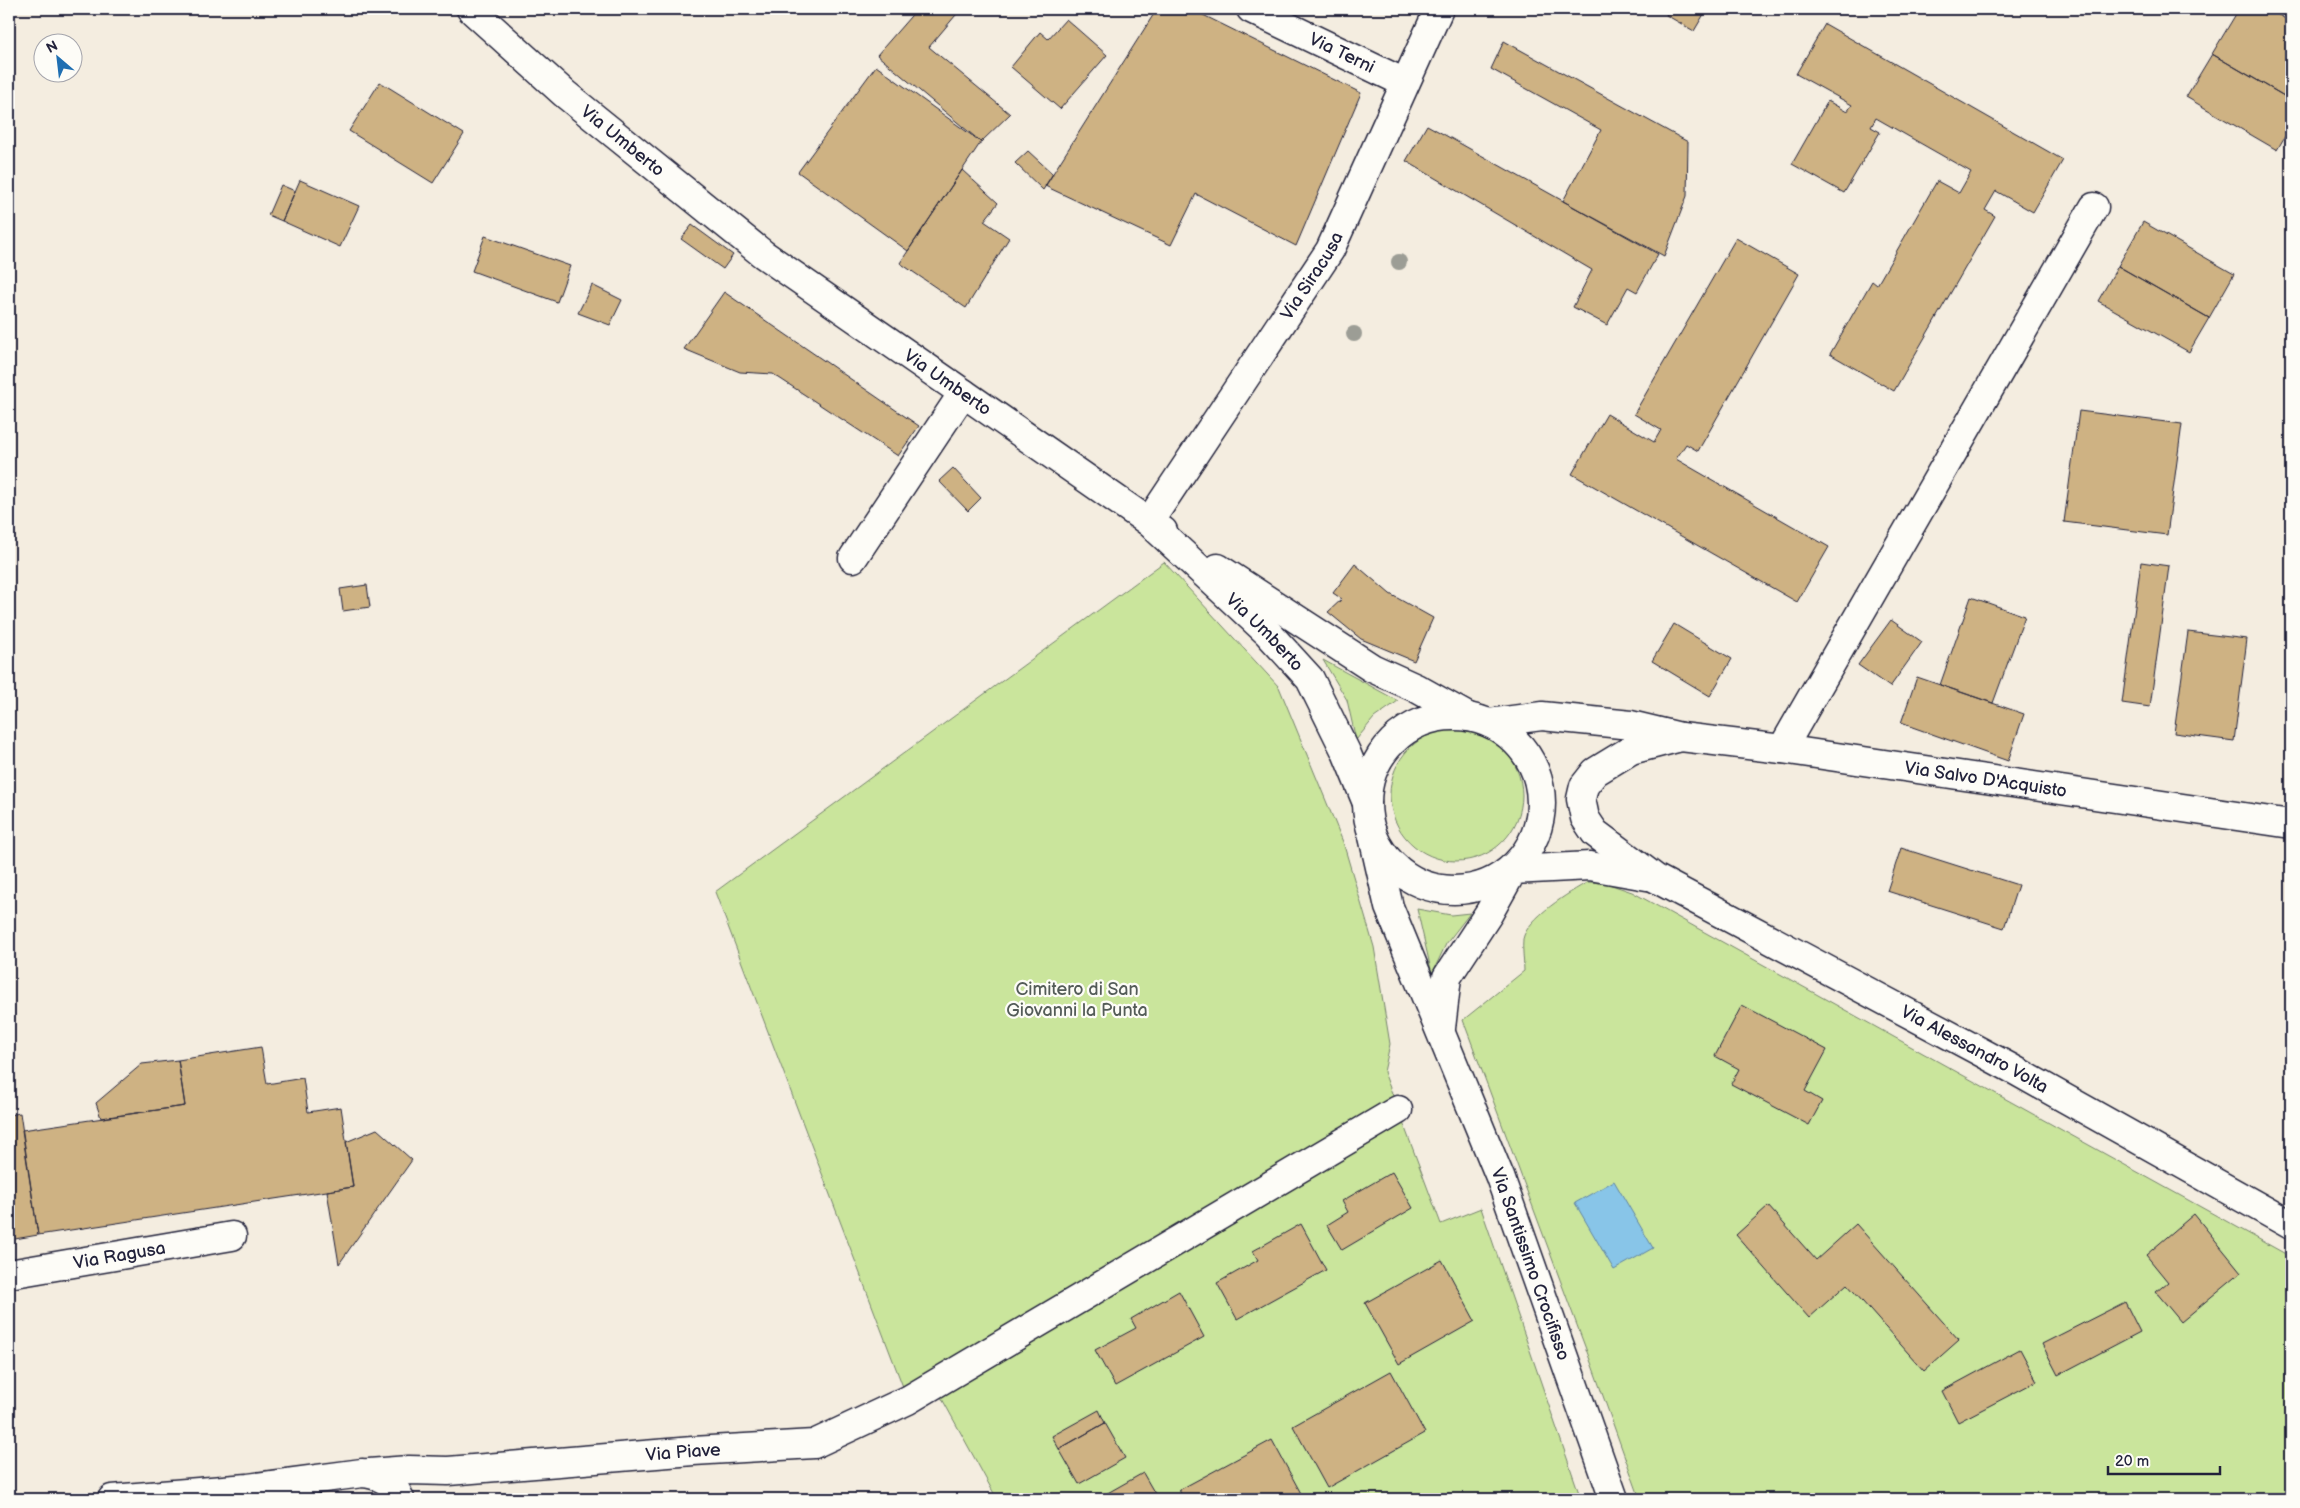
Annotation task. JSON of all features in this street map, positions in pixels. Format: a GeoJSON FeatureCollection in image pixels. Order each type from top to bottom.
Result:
{"type":"FeatureCollection","features":[{"type":"Feature","properties":{"kind":"street","name":"Via Umberto"},"geometry":{"type":"LineString","coordinates":[[471,9],[564,94],[763,254],[1149,522],[1268,632],[1310,680],[1346,752],[1367,803]]}},
{"type":"Feature","properties":{"kind":"street","name":"Via Terni"},"geometry":{"type":"LineString","coordinates":[[1251,9],[1405,83]]}},
{"type":"Feature","properties":{"kind":"street","name":"Via Siracusa"},"geometry":{"type":"LineString","coordinates":[[1149,522],[1330,250],[1439,9]]}},
{"type":"Feature","properties":{"kind":"street"},"geometry":{"type":"LineString","coordinates":[[1782,749],[2094,207]]}},
{"type":"Feature","properties":{"kind":"street"},"geometry":{"type":"LineString","coordinates":[[853,558],[963,393]]}},
{"type":"Feature","properties":{"kind":"street"},"geometry":{"type":"LineString","coordinates":[[1149,522],[1372,668],[1505,732],[1519,744],[1595,833],[1655,878]]}},
{"type":"Feature","properties":{"kind":"street"},"geometry":{"type":"LineString","coordinates":[[1655,878],[1616,869],[1590,866],[1513,870],[1483,885],[1456,890],[1429,886],[1404,875],[1385,856],[1372,832],[1367,803],[1372,773],[1387,747],[1410,728],[1438,717],[1478,720],[1542,716],[1631,725],[1680,737]]}},
{"type":"Feature","properties":{"kind":"street"},"geometry":{"type":"LineString","coordinates":[[1441,1032],[1446,977],[1489,913],[1513,870],[1530,846],[1540,821],[1562,794],[1631,750],[1680,737]]}},
{"type":"Feature","properties":{"kind":"street","name":"Via Salvo D'Acquisto"},"geometry":{"type":"LineString","coordinates":[[1680,737],[1782,749],[2291,824]]}},
{"type":"Feature","properties":{"kind":"street"},"geometry":{"type":"LineString","coordinates":[[1530,759],[1538,779],[1541,800],[1540,821]]}},
{"type":"Feature","properties":{"kind":"street"},"geometry":{"type":"LineString","coordinates":[[1584,818],[1581,798],[1584,786],[1595,772]]}},
{"type":"Feature","properties":{"kind":"street","name":"Via Santissimo Crocifisso"},"geometry":{"type":"LineString","coordinates":[[1372,832],[1389,907],[1500,1177],[1614,1499]]}},
{"type":"Feature","properties":{"kind":"street","name":"Via Alessandro Volta"},"geometry":{"type":"LineString","coordinates":[[1655,878],[2009,1067],[2291,1224]]}},
{"type":"Feature","properties":{"kind":"street","name":"Via Piave"},"geometry":{"type":"LineString","coordinates":[[248,1488],[362,1473],[448,1470],[814,1444],[908,1400],[1398,1110]]}},
{"type":"Feature","properties":{"kind":"street","name":"Via Ragusa"},"geometry":{"type":"LineString","coordinates":[[9,1274],[232,1236]]}},
{"type":"Feature","properties":{"kind":"street"},"geometry":{"type":"LineString","coordinates":[[414,1499],[424,1486],[448,1470]]}},
{"type":"Feature","properties":{"kind":"street"},"geometry":{"type":"LineString","coordinates":[[327,1499],[334,1486],[344,1478],[362,1473],[387,1481],[400,1499]]}},
{"type":"Feature","properties":{"kind":"street"},"geometry":{"type":"LineString","coordinates":[[112,1499],[248,1488],[281,1499]]}},
{"type":"Feature","properties":{"kind":"green space","name":"Cimitero di San Giovanni la Punta"},"geometry":{"type":"Polygon","coordinates":[[[1164,562],[1279,687],[1343,842],[1374,947],[1390,1044],[1384,1072],[1441,1224],[1481,1208],[1581,1499],[997,1499],[935,1386],[908,1400],[715,892],[1164,562]]]}},
{"type":"Feature","properties":{"kind":"green space"},"geometry":{"type":"Polygon","coordinates":[[[1323,660],[1398,701],[1374,718],[1356,740],[1347,700],[1323,660]]]}},
{"type":"Feature","properties":{"kind":"green space"},"geometry":{"type":"Polygon","coordinates":[[[1456,729],[1469,730],[1481,734],[1503,748],[1517,770],[1521,782],[1521,808],[1517,820],[1503,842],[1481,856],[1469,860],[1456,861],[1443,860],[1431,856],[1409,842],[1395,820],[1391,808],[1390,795],[1391,782],[1395,770],[1409,748],[1431,734],[1443,730],[1456,729]]]}},
{"type":"Feature","properties":{"kind":"green space"},"geometry":{"type":"Polygon","coordinates":[[[1588,882],[1606,883],[1632,892],[2291,1257],[2291,1499],[1640,1499],[1463,1020],[1524,971],[1523,939],[1532,923],[1550,906],[1588,882]]]}},
{"type":"Feature","properties":{"kind":"green space"},"geometry":{"type":"Polygon","coordinates":[[[1417,909],[1451,915],[1470,913],[1446,944],[1432,974],[1417,909]]]}},
{"type":"Feature","properties":{"kind":"water"},"geometry":{"type":"Polygon","coordinates":[[[1614,1181],[1653,1248],[1614,1270],[1575,1203],[1614,1181]]]}},
{"type":"Feature","properties":{"kind":"building"},"geometry":{"type":"Polygon","coordinates":[[[917,9],[961,9],[929,47],[1010,114],[981,142],[877,55],[917,9]]]}},
{"type":"Feature","properties":{"kind":"building"},"geometry":{"type":"Polygon","coordinates":[[[1157,9],[1191,9],[1361,93],[1296,246],[1196,194],[1171,245],[1045,186],[1157,9]]]}},
{"type":"Feature","properties":{"kind":"building"},"geometry":{"type":"Polygon","coordinates":[[[1669,9],[1707,9],[1694,31],[1666,15],[1669,9]]]}},
{"type":"Feature","properties":{"kind":"building"},"geometry":{"type":"Polygon","coordinates":[[[2239,9],[2268,9],[2291,22],[2291,100],[2212,54],[2239,9]]]}},
{"type":"Feature","properties":{"kind":"building"},"geometry":{"type":"Polygon","coordinates":[[[1066,19],[1107,55],[1060,109],[1011,67],[1040,32],[1048,39],[1066,19]]]}},
{"type":"Feature","properties":{"kind":"building"},"geometry":{"type":"Polygon","coordinates":[[[1825,24],[2063,160],[2033,212],[1996,191],[1985,210],[1995,216],[1894,391],[1830,354],[1872,281],[1877,285],[1937,181],[1959,193],[1971,172],[1876,118],[1871,127],[1880,132],[1844,193],[1792,164],[1828,101],[1847,112],[1852,105],[1796,74],[1825,24]]]}},
{"type":"Feature","properties":{"kind":"building"},"geometry":{"type":"Polygon","coordinates":[[[1504,41],[1688,142],[1687,196],[1664,256],[1563,201],[1601,130],[1491,69],[1504,41]]]}},
{"type":"Feature","properties":{"kind":"building"},"geometry":{"type":"Polygon","coordinates":[[[2212,54],[2291,100],[2291,126],[2277,150],[2186,97],[2212,54]]]}},
{"type":"Feature","properties":{"kind":"building"},"geometry":{"type":"Polygon","coordinates":[[[876,66],[981,142],[908,251],[798,172],[876,66]]]}},
{"type":"Feature","properties":{"kind":"building"},"geometry":{"type":"Polygon","coordinates":[[[380,82],[464,134],[433,183],[349,131],[380,82]]]}},
{"type":"Feature","properties":{"kind":"building"},"geometry":{"type":"Polygon","coordinates":[[[1427,125],[1658,254],[1637,292],[1628,287],[1607,325],[1573,307],[1592,270],[1406,161],[1427,125]]]}},
{"type":"Feature","properties":{"kind":"building"},"geometry":{"type":"Polygon","coordinates":[[[1028,151],[1053,174],[1043,190],[1015,163],[1028,151]]]}},
{"type":"Feature","properties":{"kind":"building"},"geometry":{"type":"Polygon","coordinates":[[[962,170],[998,203],[984,221],[1009,238],[966,308],[900,263],[962,170]]]}},
{"type":"Feature","properties":{"kind":"building"},"geometry":{"type":"Polygon","coordinates":[[[300,180],[359,206],[340,247],[282,221],[300,180]]]}},
{"type":"Feature","properties":{"kind":"building"},"geometry":{"type":"Polygon","coordinates":[[[281,185],[295,191],[282,221],[268,215],[281,185]]]}},
{"type":"Feature","properties":{"kind":"building"},"geometry":{"type":"Polygon","coordinates":[[[2143,222],[2234,274],[2209,318],[2118,266],[2143,222]]]}},
{"type":"Feature","properties":{"kind":"building"},"geometry":{"type":"Polygon","coordinates":[[[692,225],[733,255],[723,269],[681,239],[692,225]]]}},
{"type":"Feature","properties":{"kind":"building"},"geometry":{"type":"Polygon","coordinates":[[[485,236],[570,266],[557,302],[472,271],[485,236]]]}},
{"type":"Feature","properties":{"kind":"building"},"geometry":{"type":"Polygon","coordinates":[[[1736,238],[1799,274],[1698,451],[1686,444],[1676,459],[1829,547],[1797,602],[1572,474],[1607,414],[1654,442],[1661,430],[1634,414],[1736,238]]]}},
{"type":"Feature","properties":{"kind":"building"},"geometry":{"type":"Polygon","coordinates":[[[2118,266],[2209,318],[2189,352],[2098,301],[2118,266]]]}},
{"type":"Feature","properties":{"kind":"building"},"geometry":{"type":"Polygon","coordinates":[[[592,285],[622,300],[610,325],[578,313],[592,285]]]}},
{"type":"Feature","properties":{"kind":"building"},"geometry":{"type":"Polygon","coordinates":[[[724,292],[919,426],[898,456],[773,374],[740,372],[684,349],[724,292]]]}},
{"type":"Feature","properties":{"kind":"building"},"geometry":{"type":"Polygon","coordinates":[[[2079,411],[2182,424],[2167,535],[2064,522],[2079,411]]]}},
{"type":"Feature","properties":{"kind":"building"},"geometry":{"type":"Polygon","coordinates":[[[953,468],[981,498],[968,511],[939,481],[953,468]]]}},
{"type":"Feature","properties":{"kind":"building"},"geometry":{"type":"Polygon","coordinates":[[[2141,562],[2169,566],[2150,707],[2122,703],[2141,562]]]}},
{"type":"Feature","properties":{"kind":"building"},"geometry":{"type":"Polygon","coordinates":[[[1355,564],[1390,594],[1433,618],[1414,661],[1361,639],[1328,612],[1342,599],[1333,593],[1355,564]]]}},
{"type":"Feature","properties":{"kind":"building"},"geometry":{"type":"Polygon","coordinates":[[[367,585],[370,607],[343,611],[340,589],[367,585]]]}},
{"type":"Feature","properties":{"kind":"building"},"geometry":{"type":"Polygon","coordinates":[[[1971,597],[2025,616],[1993,703],[1940,685],[1971,597]]]}},
{"type":"Feature","properties":{"kind":"building"},"geometry":{"type":"Polygon","coordinates":[[[1891,620],[1922,642],[1890,687],[1858,665],[1891,620]]]}},
{"type":"Feature","properties":{"kind":"building"},"geometry":{"type":"Polygon","coordinates":[[[1674,624],[1732,659],[1710,696],[1652,661],[1674,624]]]}},
{"type":"Feature","properties":{"kind":"building"},"geometry":{"type":"Polygon","coordinates":[[[2188,632],[2247,639],[2234,741],[2174,733],[2188,632]]]}},
{"type":"Feature","properties":{"kind":"building"},"geometry":{"type":"Polygon","coordinates":[[[1917,677],[2024,714],[2008,761],[1901,723],[1917,677]]]}},
{"type":"Feature","properties":{"kind":"building"},"geometry":{"type":"Polygon","coordinates":[[[1901,848],[2018,885],[2004,928],[1887,891],[1901,848]]]}},
{"type":"Feature","properties":{"kind":"building"},"geometry":{"type":"Polygon","coordinates":[[[1742,1005],[1827,1050],[1805,1091],[1822,1101],[1809,1125],[1731,1084],[1739,1069],[1715,1056],[1742,1005]]]}},
{"type":"Feature","properties":{"kind":"building"},"geometry":{"type":"Polygon","coordinates":[[[261,1047],[267,1084],[303,1078],[308,1112],[341,1107],[353,1187],[38,1235],[22,1130],[185,1106],[178,1060],[261,1047]]]}},
{"type":"Feature","properties":{"kind":"building"},"geometry":{"type":"Polygon","coordinates":[[[178,1060],[185,1106],[101,1118],[96,1103],[142,1064],[178,1060]]]}},
{"type":"Feature","properties":{"kind":"building"},"geometry":{"type":"Polygon","coordinates":[[[20,1113],[38,1235],[9,1240],[9,1115],[20,1113]]]}},
{"type":"Feature","properties":{"kind":"building"},"geometry":{"type":"Polygon","coordinates":[[[377,1129],[412,1160],[339,1264],[327,1191],[353,1187],[346,1142],[377,1129]]]}},
{"type":"Feature","properties":{"kind":"building"},"geometry":{"type":"Polygon","coordinates":[[[1392,1172],[1413,1208],[1342,1250],[1327,1225],[1348,1212],[1342,1201],[1392,1172]]]}},
{"type":"Feature","properties":{"kind":"building"},"geometry":{"type":"Polygon","coordinates":[[[1768,1206],[1816,1260],[1856,1224],[1959,1340],[1924,1371],[1847,1284],[1809,1318],[1736,1235],[1768,1206]]]}},
{"type":"Feature","properties":{"kind":"building"},"geometry":{"type":"Polygon","coordinates":[[[2194,1214],[2241,1272],[2181,1322],[2156,1292],[2168,1282],[2146,1255],[2194,1214]]]}},
{"type":"Feature","properties":{"kind":"building"},"geometry":{"type":"Polygon","coordinates":[[[1301,1224],[1326,1270],[1237,1319],[1217,1283],[1258,1260],[1253,1251],[1301,1224]]]}},
{"type":"Feature","properties":{"kind":"building"},"geometry":{"type":"Polygon","coordinates":[[[1442,1260],[1475,1321],[1399,1364],[1365,1303],[1442,1260]]]}},
{"type":"Feature","properties":{"kind":"building"},"geometry":{"type":"Polygon","coordinates":[[[1179,1291],[1204,1337],[1115,1386],[1095,1350],[1136,1328],[1131,1319],[1179,1291]]]}},
{"type":"Feature","properties":{"kind":"building"},"geometry":{"type":"Polygon","coordinates":[[[2125,1302],[2140,1332],[2058,1375],[2042,1344],[2125,1302]]]}},
{"type":"Feature","properties":{"kind":"building"},"geometry":{"type":"Polygon","coordinates":[[[2020,1349],[2037,1381],[1958,1422],[1942,1391],[2020,1349]]]}},
{"type":"Feature","properties":{"kind":"building"},"geometry":{"type":"Polygon","coordinates":[[[1391,1371],[1425,1433],[1327,1488],[1293,1426],[1391,1371]]]}},
{"type":"Feature","properties":{"kind":"building"},"geometry":{"type":"Polygon","coordinates":[[[1099,1410],[1105,1423],[1059,1449],[1052,1436],[1099,1410]]]}},
{"type":"Feature","properties":{"kind":"building"},"geometry":{"type":"Polygon","coordinates":[[[1105,1423],[1125,1458],[1079,1484],[1059,1449],[1105,1423]]]}},
{"type":"Feature","properties":{"kind":"building"},"geometry":{"type":"Polygon","coordinates":[[[1272,1440],[1304,1499],[1184,1499],[1179,1490],[1272,1440]]]}},
{"type":"Feature","properties":{"kind":"building"},"geometry":{"type":"Polygon","coordinates":[[[1143,1473],[1158,1499],[1097,1499],[1143,1473]]]}}]}
